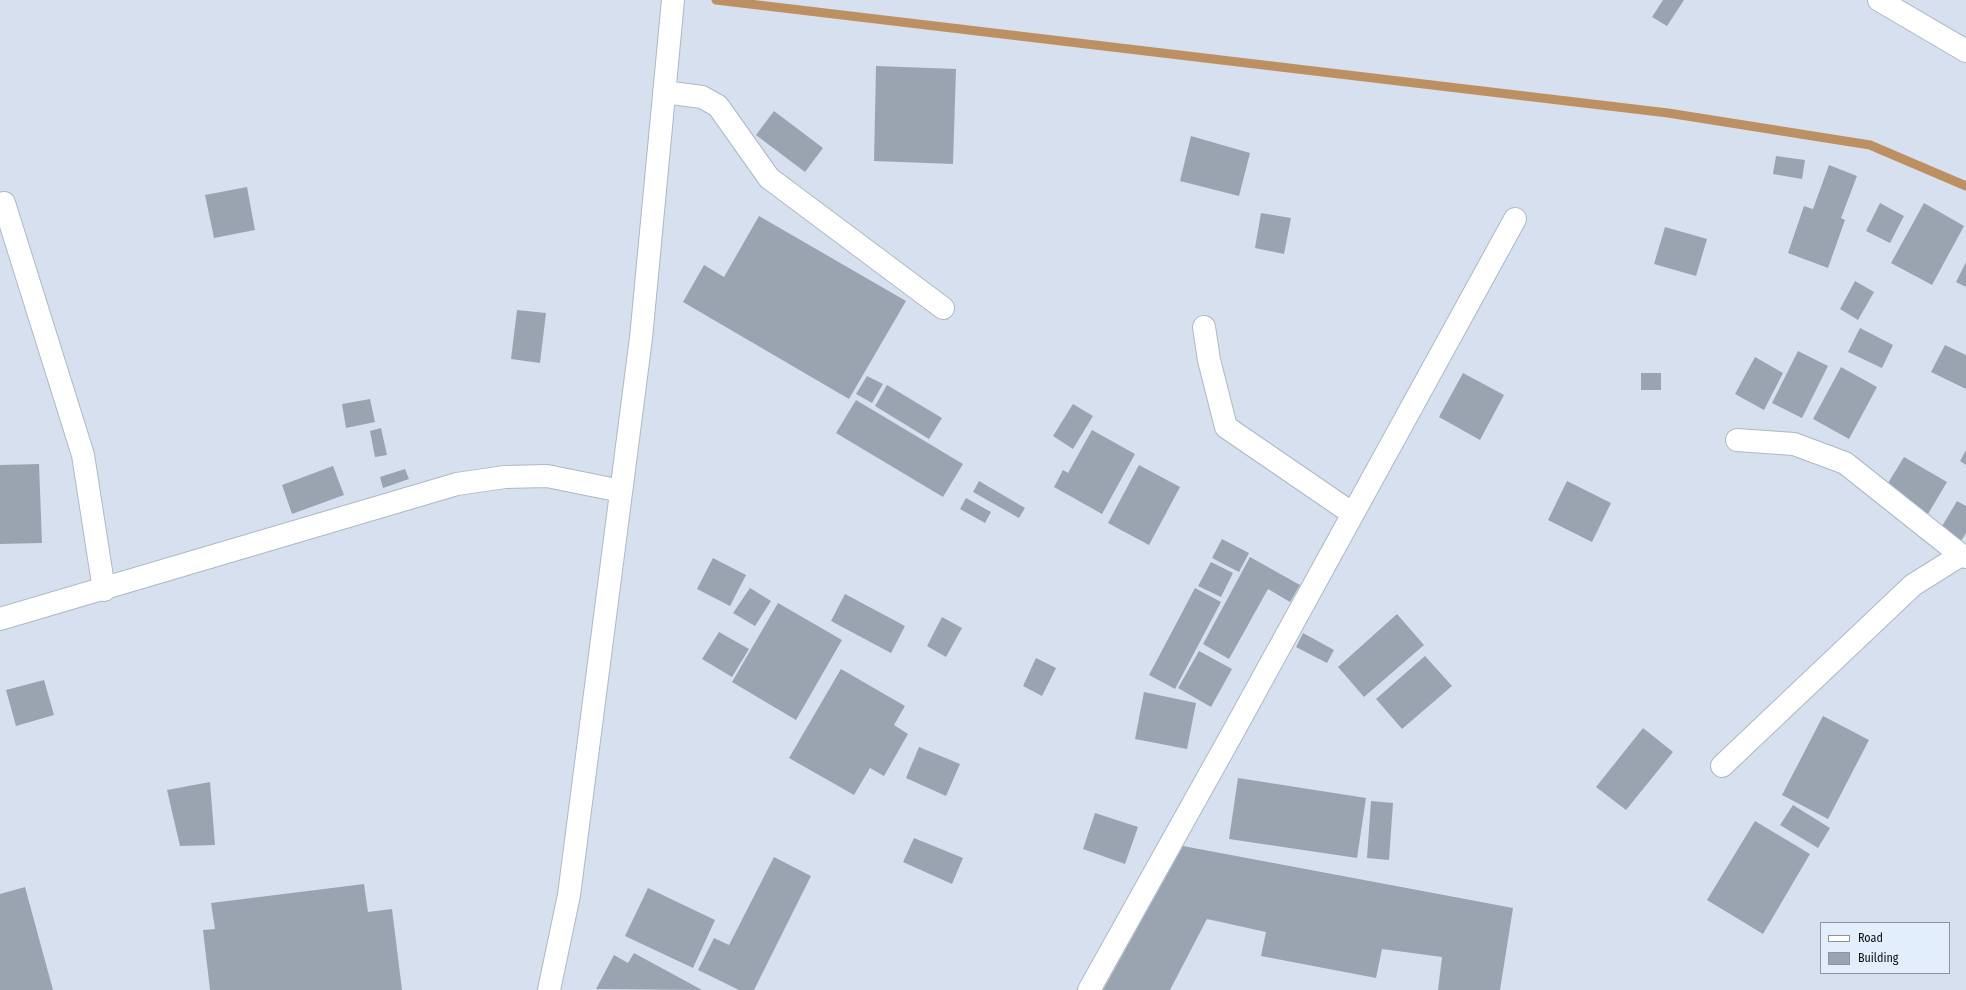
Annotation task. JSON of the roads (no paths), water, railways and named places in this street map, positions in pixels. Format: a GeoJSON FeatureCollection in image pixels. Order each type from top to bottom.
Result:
{"type":"FeatureCollection","features":[{"type":"Feature","properties":{"kind":"street"},"geometry":{"type":"LineString","coordinates":[[549,990],[569,895],[620,491],[641,338],[673,0]]}},
{"type":"Feature","properties":{"kind":"street"},"geometry":{"type":"LineString","coordinates":[[1879,0],[1966,51]]}},
{"type":"Feature","properties":{"kind":"street"},"geometry":{"type":"LineString","coordinates":[[664,92],[702,97],[718,106],[769,178],[942,308]]}},
{"type":"Feature","properties":{"kind":"street"},"geometry":{"type":"LineString","coordinates":[[4,203],[83,454],[104,590]]}},
{"type":"Feature","properties":{"kind":"street"},"geometry":{"type":"LineString","coordinates":[[1089,990],[1515,219]]}},
{"type":"Feature","properties":{"kind":"street"},"geometry":{"type":"LineString","coordinates":[[1204,327],[1209,360],[1226,426],[1353,514]]}},
{"type":"Feature","properties":{"kind":"street"},"geometry":{"type":"LineString","coordinates":[[1722,766],[1913,585],[1963,556],[1845,463],[1794,444],[1737,440]]}},
{"type":"Feature","properties":{"kind":"street"},"geometry":{"type":"LineString","coordinates":[[0,619],[104,590],[457,484],[505,477],[547,476],[620,491]]}},
{"type":"Feature","properties":{"kind":"waterway"},"geometry":{"type":"LineString","coordinates":[[716,0],[1668,113],[1870,145],[1966,186]]}}]}
